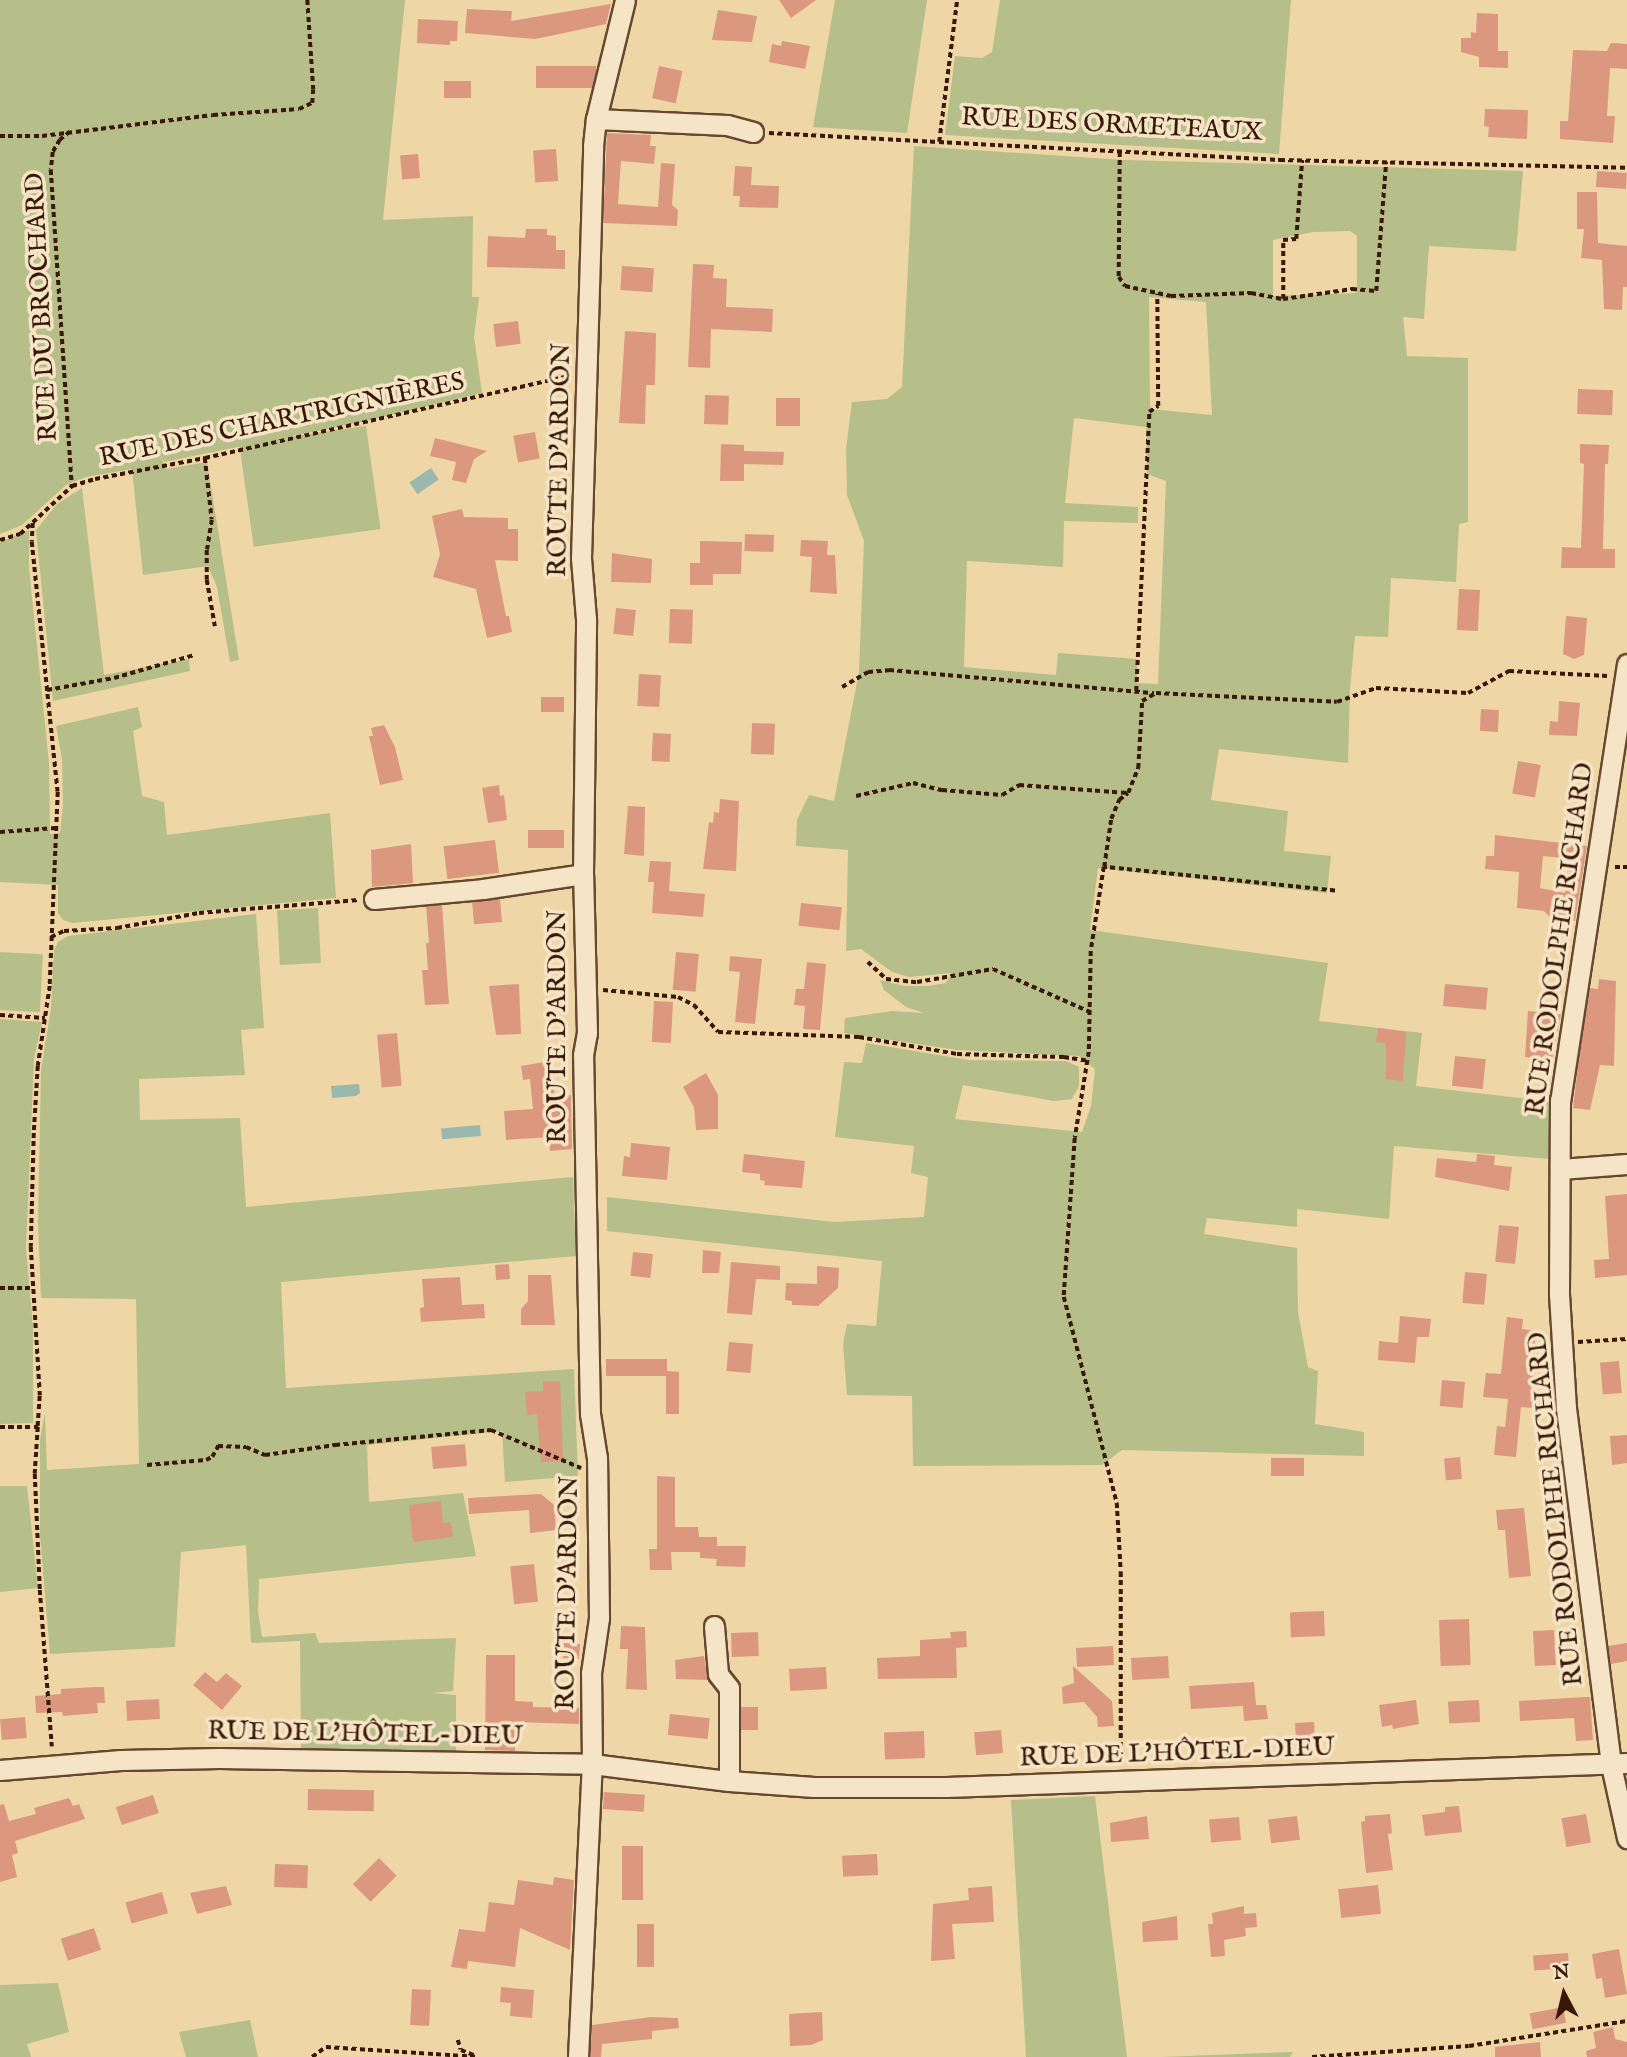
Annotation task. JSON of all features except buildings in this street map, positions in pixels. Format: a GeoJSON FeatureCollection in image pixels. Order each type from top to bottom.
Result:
{"type":"FeatureCollection","features":[{"type":"Feature","properties":{"kind":"street","name":"ROUTE D'ARDON"},"geometry":{"type":"LineString","coordinates":[[578,2057],[592,1764],[591,1673],[598,1618],[597,1471],[590,1400],[583,1055],[587,1033],[583,874],[586,619],[581,558],[589,371],[593,146],[625,0]]}},
{"type":"Feature","properties":{"kind":"street"},"geometry":{"type":"LineString","coordinates":[[597,119],[727,125],[753,132]]}},
{"type":"Feature","properties":{"kind":"street","name":"RUE RODOLPHE RICHARD"},"geometry":{"type":"LineString","coordinates":[[1626,670],[1560,1100],[1560,1168],[1562,1344],[1566,1408],[1619,1764],[1627,1838]]}},
{"type":"Feature","properties":{"kind":"street"},"geometry":{"type":"LineString","coordinates":[[374,899],[483,889],[583,874]]}},
{"type":"Feature","properties":{"kind":"street"},"geometry":{"type":"LineString","coordinates":[[1560,1168],[1627,1164]]}},
{"type":"Feature","properties":{"kind":"street"},"geometry":{"type":"LineString","coordinates":[[714,1626],[718,1674],[729,1688],[729,1781]]}},
{"type":"Feature","properties":{"kind":"street","name":"RUE DE L'HÔTEL-DIEU"},"geometry":{"type":"LineString","coordinates":[[0,1770],[219,1758],[592,1764],[729,1781],[814,1787],[880,1787],[1619,1764]]}},
{"type":"Feature","properties":{"kind":"path","name":"RUE DU BROCHARD"},"geometry":{"type":"LineString","coordinates":[[0,136],[69,132],[299,109],[312,103],[311,23],[307,0]]}},
{"type":"Feature","properties":{"kind":"path"},"geometry":{"type":"LineString","coordinates":[[939,142],[957,0]]}},
{"type":"Feature","properties":{"kind":"path","name":"RUE DU BROCHARD"},"geometry":{"type":"LineString","coordinates":[[69,132],[53,152],[51,170],[72,486]]}},
{"type":"Feature","properties":{"kind":"path","name":"RUE DES ORMETEAUX"},"geometry":{"type":"LineString","coordinates":[[753,132],[1302,160],[1627,168]]}},
{"type":"Feature","properties":{"kind":"path"},"geometry":{"type":"LineString","coordinates":[[1119,151],[1119,277],[1125,286],[1157,294],[1251,293],[1283,299],[1352,289],[1376,291],[1386,162]]}},
{"type":"Feature","properties":{"kind":"path"},"geometry":{"type":"LineString","coordinates":[[1283,299],[1283,240],[1296,239],[1302,160]]}},
{"type":"Feature","properties":{"kind":"path"},"geometry":{"type":"LineString","coordinates":[[1136,691],[1149,412],[1158,406],[1157,294]]}},
{"type":"Feature","properties":{"kind":"path","name":"RUE DES CHARTRIGNIÈRES"},"geometry":{"type":"LineString","coordinates":[[0,540],[20,534],[72,486],[95,479],[205,458],[589,371]]}},
{"type":"Feature","properties":{"kind":"path"},"geometry":{"type":"LineString","coordinates":[[205,458],[212,520],[207,550],[207,580],[215,626]]}},
{"type":"Feature","properties":{"kind":"path"},"geometry":{"type":"LineString","coordinates":[[33,523],[32,542],[58,792],[51,937],[34,1133],[31,1247],[40,1396],[35,1474],[40,1590],[54,1765]]}},
{"type":"Feature","properties":{"kind":"path"},"geometry":{"type":"LineString","coordinates":[[47,690],[114,678],[194,655]]}},
{"type":"Feature","properties":{"kind":"path"},"geometry":{"type":"LineString","coordinates":[[842,687],[868,673],[889,670],[1156,693],[1337,702],[1377,688],[1468,693],[1509,671],[1626,670]]}},
{"type":"Feature","properties":{"kind":"path"},"geometry":{"type":"LineString","coordinates":[[1121,1781],[1121,1572],[1117,1503],[1064,1297],[1075,1138],[1088,1061],[1091,951],[1111,819],[1119,800],[1128,793],[1138,768],[1142,701],[1156,693]]}},
{"type":"Feature","properties":{"kind":"path"},"geometry":{"type":"LineString","coordinates":[[856,796],[913,783],[942,790],[1002,794],[1019,785],[1128,793]]}},
{"type":"Feature","properties":{"kind":"path"},"geometry":{"type":"LineString","coordinates":[[0,832],[56,828]]}},
{"type":"Feature","properties":{"kind":"path"},"geometry":{"type":"LineString","coordinates":[[1104,867],[1335,891]]}},
{"type":"Feature","properties":{"kind":"path"},"geometry":{"type":"LineString","coordinates":[[51,937],[64,931],[117,928],[199,913],[374,899]]}},
{"type":"Feature","properties":{"kind":"path"},"geometry":{"type":"LineString","coordinates":[[868,961],[886,979],[917,982],[993,969],[1090,1012]]}},
{"type":"Feature","properties":{"kind":"path"},"geometry":{"type":"LineString","coordinates":[[585,988],[678,997],[694,1005],[718,1032],[859,1037],[957,1054],[1064,1057],[1088,1061]]}},
{"type":"Feature","properties":{"kind":"path"},"geometry":{"type":"LineString","coordinates":[[0,1015],[45,1018]]}},
{"type":"Feature","properties":{"kind":"path"},"geometry":{"type":"LineString","coordinates":[[0,1288],[34,1289]]}},
{"type":"Feature","properties":{"kind":"path"},"geometry":{"type":"LineString","coordinates":[[1562,1344],[1627,1339]]}},
{"type":"Feature","properties":{"kind":"path"},"geometry":{"type":"LineString","coordinates":[[0,1427],[38,1427]]}},
{"type":"Feature","properties":{"kind":"path"},"geometry":{"type":"LineString","coordinates":[[147,1465],[206,1460],[212,1457],[218,1446],[246,1447],[265,1455],[335,1445],[491,1430],[575,1467],[597,1471]]}},
{"type":"Feature","properties":{"kind":"path"},"geometry":{"type":"LineString","coordinates":[[1312,2057],[1469,2046],[1627,2021]]}},
{"type":"Feature","properties":{"kind":"path"},"geometry":{"type":"LineString","coordinates":[[458,2040],[461,2050],[479,2057]]}},
{"type":"Feature","properties":{"kind":"path"},"geometry":{"type":"LineString","coordinates":[[312,2057],[326,2047],[479,2057]]}},
{"type":"Feature","properties":{"kind":"green space"},"geometry":{"type":"Polygon","coordinates":[[[0,0],[405,0],[383,220],[473,216],[472,297],[479,297],[474,337],[482,393],[366,421],[164,462],[160,455],[166,469],[207,462],[239,660],[230,662],[217,587],[208,566],[143,575],[132,469],[86,477],[66,485],[22,525],[0,534],[0,0]]]}},
{"type":"Feature","properties":{"kind":"green space"},"geometry":{"type":"Polygon","coordinates":[[[835,0],[927,0],[907,133],[813,127],[835,0]]]}},
{"type":"Feature","properties":{"kind":"green space"},"geometry":{"type":"Polygon","coordinates":[[[1000,0],[1291,0],[1279,154],[945,135],[955,56],[982,58],[992,52],[1000,0]]]}},
{"type":"Feature","properties":{"kind":"green space"},"geometry":{"type":"Polygon","coordinates":[[[914,146],[1124,160],[1523,171],[1516,251],[1429,246],[1424,319],[1403,317],[1407,356],[1468,358],[1468,522],[1459,524],[1456,582],[1391,578],[1388,637],[1355,636],[1348,763],[1219,749],[1211,800],[1288,811],[1284,851],[1331,856],[1327,893],[1098,868],[1090,930],[1328,963],[1319,1021],[1422,1033],[1416,1086],[1554,1102],[1550,1159],[1394,1146],[1389,1219],[1297,1209],[1297,1227],[1207,1218],[1204,1234],[1297,1248],[1298,1312],[1308,1367],[1318,1371],[1315,1424],[1364,1432],[1364,1456],[1122,1450],[1102,1465],[913,1466],[912,1396],[847,1395],[843,1344],[847,1324],[876,1326],[882,1261],[607,1231],[607,1197],[835,1222],[924,1217],[928,1177],[911,1173],[914,1146],[835,1137],[844,1062],[862,1063],[866,1043],[968,1060],[1066,1061],[1079,1067],[1079,1086],[1072,1099],[1054,1101],[963,1085],[955,1119],[1082,1132],[1091,1106],[1095,1069],[1079,1056],[957,1050],[844,1033],[845,1018],[892,1011],[924,1013],[906,1007],[884,990],[880,980],[904,986],[927,986],[946,983],[951,973],[909,977],[892,972],[861,949],[846,951],[848,850],[796,846],[797,820],[809,795],[834,801],[859,672],[864,541],[847,495],[846,449],[852,402],[887,399],[902,387],[914,146]],[[1350,231],[1313,232],[1273,240],[1273,296],[1357,293],[1357,236],[1350,231]],[[1149,297],[1150,409],[1212,415],[1206,302],[1149,297]],[[1074,418],[1065,503],[1138,507],[1138,523],[1064,521],[1063,567],[967,561],[964,667],[1056,675],[1058,653],[1137,659],[1137,683],[1158,684],[1166,481],[1147,474],[1146,427],[1074,418]]]}},
{"type":"Feature","properties":{"kind":"green space"},"geometry":{"type":"Polygon","coordinates":[[[366,426],[380,529],[254,547],[239,444],[366,426]]]}},
{"type":"Feature","properties":{"kind":"green space"},"geometry":{"type":"Polygon","coordinates":[[[82,488],[104,675],[189,659],[190,671],[53,701],[36,530],[57,504],[82,488]]]}},
{"type":"Feature","properties":{"kind":"green space"},"geometry":{"type":"Polygon","coordinates":[[[29,530],[29,568],[49,763],[50,834],[60,833],[63,804],[62,759],[56,726],[138,707],[142,727],[133,731],[142,796],[164,802],[167,835],[330,813],[336,898],[72,923],[63,920],[58,913],[58,885],[0,882],[0,542],[29,530]]]}},
{"type":"Feature","properties":{"kind":"green space"},"geometry":{"type":"Polygon","coordinates":[[[318,908],[321,963],[280,965],[277,910],[318,908]]]}},
{"type":"Feature","properties":{"kind":"green space"},"geometry":{"type":"Polygon","coordinates":[[[256,914],[264,1028],[241,1030],[245,1075],[139,1079],[140,1120],[240,1118],[246,1207],[573,1177],[576,1256],[281,1282],[286,1388],[574,1369],[578,1476],[505,1482],[502,1431],[367,1445],[369,1502],[463,1493],[476,1556],[259,1579],[258,1611],[262,1637],[315,1633],[319,1643],[456,1638],[453,1691],[432,1693],[456,1695],[456,1752],[301,1752],[300,1641],[251,1643],[246,1545],[181,1552],[175,1647],[50,1654],[40,1535],[40,1440],[45,1413],[47,1470],[139,1464],[136,1299],[41,1298],[38,1222],[41,1070],[51,1008],[54,950],[58,942],[68,936],[256,914]]]}},
{"type":"Feature","properties":{"kind":"green space"},"geometry":{"type":"Polygon","coordinates":[[[0,952],[43,954],[40,1012],[0,1010],[0,952]]]}},
{"type":"Feature","properties":{"kind":"green space"},"geometry":{"type":"Polygon","coordinates":[[[0,1019],[42,1022],[34,1059],[26,1248],[33,1327],[33,1423],[0,1424],[0,1019]]]}},
{"type":"Feature","properties":{"kind":"green space"},"geometry":{"type":"Polygon","coordinates":[[[0,1486],[27,1486],[38,1588],[0,1592],[0,1486]]]}},
{"type":"Feature","properties":{"kind":"green space"},"geometry":{"type":"Polygon","coordinates":[[[1095,1796],[1127,2057],[1026,2057],[1011,1800],[1095,1796]]]}},
{"type":"Feature","properties":{"kind":"green space"},"geometry":{"type":"Polygon","coordinates":[[[58,1983],[69,2032],[27,2044],[31,2057],[0,2057],[0,1985],[58,1983]]]}},
{"type":"Feature","properties":{"kind":"green space"},"geometry":{"type":"Polygon","coordinates":[[[250,2020],[258,2057],[186,2057],[179,2032],[250,2020]]]}},
{"type":"Feature","properties":{"kind":"green space"},"geometry":{"type":"Polygon","coordinates":[[[1293,2052],[1290,2057],[1161,2057],[1293,2052]]]}},
{"type":"Feature","properties":{"kind":"water"},"geometry":{"type":"Polygon","coordinates":[[[431,468],[439,480],[417,494],[409,483],[431,468]]]}},
{"type":"Feature","properties":{"kind":"water"},"geometry":{"type":"Polygon","coordinates":[[[359,1084],[360,1093],[356,1096],[332,1098],[331,1086],[359,1084]]]}},
{"type":"Feature","properties":{"kind":"water"},"geometry":{"type":"Polygon","coordinates":[[[480,1125],[481,1136],[442,1139],[441,1128],[480,1125]]]}}]}
